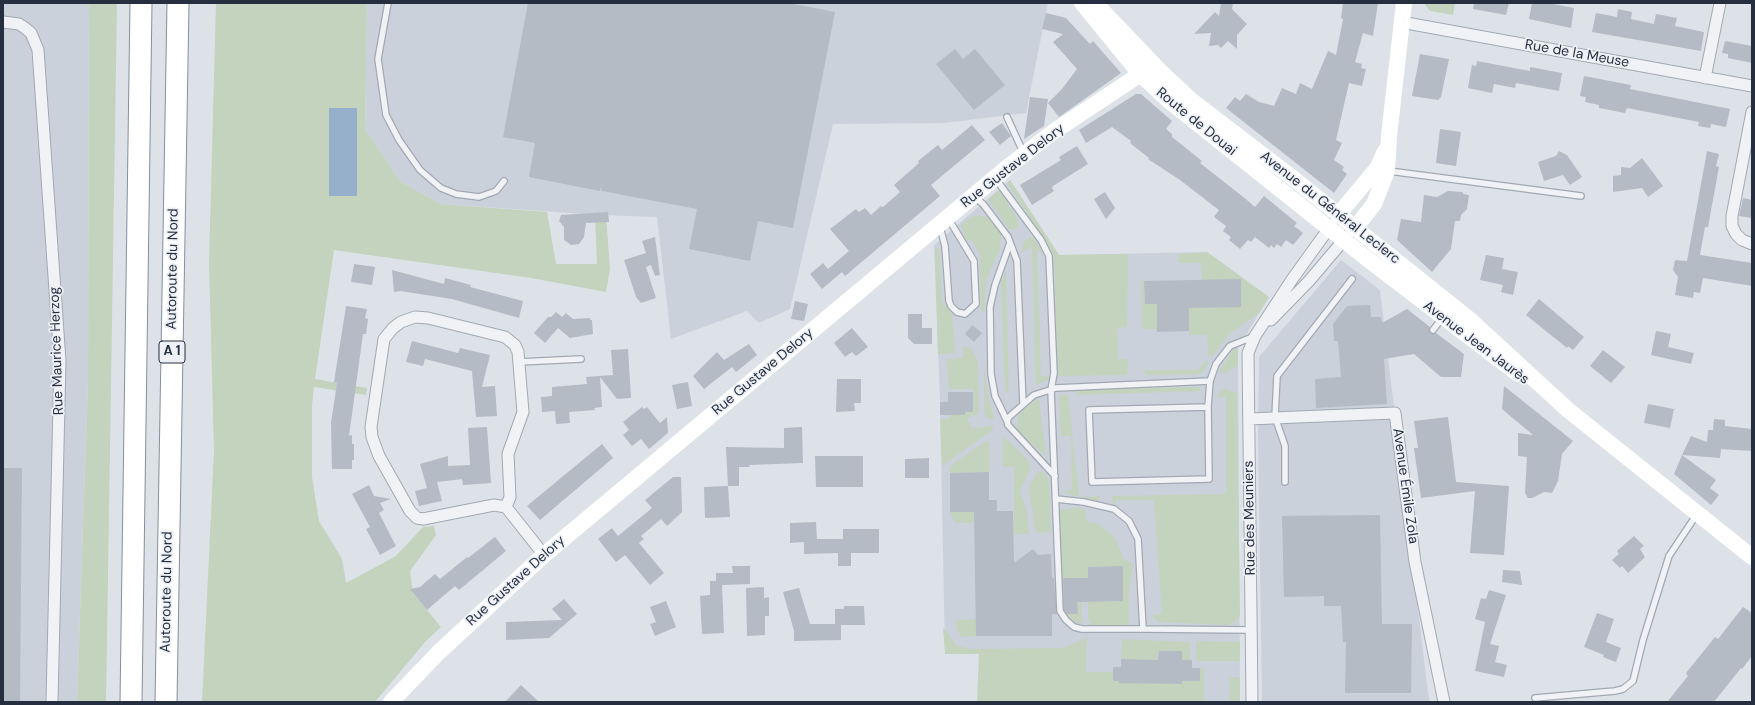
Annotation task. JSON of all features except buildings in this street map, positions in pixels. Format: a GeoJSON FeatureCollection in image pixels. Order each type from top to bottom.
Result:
{"type":"FeatureCollection","features":[{"type":"Feature","properties":{"kind":"highway"},"geometry":{"type":"LineString","coordinates":[[130,702],[141,3]]}},
{"type":"Feature","properties":{"kind":"highway","name":"Autoroute du Nord"},"geometry":{"type":"LineString","coordinates":[[166,702],[178,3]]}},
{"type":"Feature","properties":{"kind":"main road","name":"Route de Douai"},"geometry":{"type":"LineString","coordinates":[[1082,3],[1140,74],[1188,117],[1344,240]]}},
{"type":"Feature","properties":{"kind":"main road","name":"Avenue du Général Leclerc"},"geometry":{"type":"LineString","coordinates":[[1095,3],[1153,64],[1191,100],[1338,214],[1475,324],[1568,410]]}},
{"type":"Feature","properties":{"kind":"main road"},"geometry":{"type":"LineString","coordinates":[[1370,240],[1367,228],[1374,204],[1387,171],[1389,136],[1404,3]]}},
{"type":"Feature","properties":{"kind":"main road","name":"Rue Gustave Delory"},"geometry":{"type":"LineString","coordinates":[[391,702],[449,642],[544,555],[1024,154],[1153,64]]}},
{"type":"Feature","properties":{"kind":"main road"},"geometry":{"type":"LineString","coordinates":[[1338,214],[1378,167],[1389,136]]}},
{"type":"Feature","properties":{"kind":"main road"},"geometry":{"type":"LineString","coordinates":[[1355,228],[1374,204]]}},
{"type":"Feature","properties":{"kind":"main road","name":"Avenue du Général Leclerc"},"geometry":{"type":"LineString","coordinates":[[1344,240],[1386,273]]}},
{"type":"Feature","properties":{"kind":"main road","name":"Avenue Jean Jaurès"},"geometry":{"type":"LineString","coordinates":[[1386,273],[1533,386],[1568,410]]}},
{"type":"Feature","properties":{"kind":"main road"},"geometry":{"type":"LineString","coordinates":[[1568,410],[1752,557]]}},
{"type":"Feature","properties":{"kind":"street"},"geometry":{"type":"LineString","coordinates":[[1706,78],[1720,3]]}},
{"type":"Feature","properties":{"kind":"street","name":"Rue Maurice Herzog"},"geometry":{"type":"LineString","coordinates":[[3,22],[19,24],[25,28],[31,34],[38,50],[60,361],[52,702]]}},
{"type":"Feature","properties":{"kind":"street","name":"Rue de la Meuse"},"geometry":{"type":"LineString","coordinates":[[1401,22],[1752,86]]}},
{"type":"Feature","properties":{"kind":"street"},"geometry":{"type":"LineString","coordinates":[[1752,112],[1732,216],[1732,226],[1736,234],[1742,240],[1752,244]]}},
{"type":"Feature","properties":{"kind":"street","name":"Rue des Meuniers"},"geometry":{"type":"LineString","coordinates":[[1252,702],[1248,353],[1256,336],[1293,278],[1330,228],[1338,214]]}},
{"type":"Feature","properties":{"kind":"street","name":"Rue des Meuniers"},"geometry":{"type":"LineString","coordinates":[[1256,336],[1301,289],[1355,228]]}},
{"type":"Feature","properties":{"kind":"street"},"geometry":{"type":"LineString","coordinates":[[506,507],[510,497],[508,454],[523,412],[517,348],[513,342],[505,336],[428,318],[422,317],[407,319],[393,328],[384,339],[372,419],[372,437],[379,456],[410,511],[417,518],[423,519],[494,505],[506,507],[544,555]]}},
{"type":"Feature","properties":{"kind":"street","name":"Avenue Émile Zola"},"geometry":{"type":"LineString","coordinates":[[1249,418],[1395,413],[1415,562],[1444,702]]}},
{"type":"Feature","properties":{"kind":"lane"},"geometry":{"type":"LineString","coordinates":[[388,3],[378,59],[386,115],[399,140],[420,170],[441,188],[456,194],[479,197],[496,191],[504,181]]}},
{"type":"Feature","properties":{"kind":"lane"},"geometry":{"type":"LineString","coordinates":[[1007,117],[1024,154]]}},
{"type":"Feature","properties":{"kind":"lane"},"geometry":{"type":"LineString","coordinates":[[1387,171],[1581,196]]}},
{"type":"Feature","properties":{"kind":"lane"},"geometry":{"type":"LineString","coordinates":[[995,178],[1041,240],[1049,256],[1054,373],[1051,390],[1056,499],[1058,602],[1060,611],[1066,620],[1074,626],[1082,629],[1143,628],[1252,630]]}},
{"type":"Feature","properties":{"kind":"lane"},"geometry":{"type":"LineString","coordinates":[[973,196],[992,215],[1010,243],[1017,261],[1023,404]]}},
{"type":"Feature","properties":{"kind":"lane"},"geometry":{"type":"LineString","coordinates":[[943,221],[974,261],[976,304],[965,314],[957,312],[951,306],[949,301],[943,221]]}},
{"type":"Feature","properties":{"kind":"lane"},"geometry":{"type":"LineString","coordinates":[[1010,243],[995,285],[990,307],[991,374],[995,396],[1012,431],[1055,476]]}},
{"type":"Feature","properties":{"kind":"lane"},"geometry":{"type":"LineString","coordinates":[[1285,482],[1284,446],[1275,417],[1277,376],[1352,279]]}},
{"type":"Feature","properties":{"kind":"lane"},"geometry":{"type":"LineString","coordinates":[[1433,330],[1443,317]]}},
{"type":"Feature","properties":{"kind":"lane"},"geometry":{"type":"LineString","coordinates":[[1208,407],[1089,410],[1092,482],[1208,479],[1208,407],[1210,381],[1216,364],[1230,346],[1256,336]]}},
{"type":"Feature","properties":{"kind":"lane"},"geometry":{"type":"LineString","coordinates":[[519,362],[581,359]]}},
{"type":"Feature","properties":{"kind":"lane"},"geometry":{"type":"LineString","coordinates":[[1006,421],[1034,395],[1051,390],[1210,381]]}},
{"type":"Feature","properties":{"kind":"lane"},"geometry":{"type":"LineString","coordinates":[[1056,499],[1084,502],[1114,509],[1129,521],[1138,539],[1143,628]]}},
{"type":"Feature","properties":{"kind":"lane"},"geometry":{"type":"LineString","coordinates":[[1535,698],[1615,690],[1629,685],[1636,675],[1643,640],[1669,556],[1698,514]]}},
{"type":"Feature","properties":{"kind":"shaded area"},"geometry":{"type":"Polygon","coordinates":[[[3,3],[89,3],[88,382],[77,702],[3,702],[3,3]]]}},
{"type":"Feature","properties":{"kind":"shaded area"},"geometry":{"type":"Polygon","coordinates":[[[367,3],[1048,3],[1026,113],[944,123],[833,124],[790,309],[759,323],[747,311],[671,339],[657,217],[599,215],[441,204],[401,182],[365,129],[367,3]]]}},
{"type":"Feature","properties":{"kind":"shaded area"},"geometry":{"type":"Polygon","coordinates":[[[1010,180],[1059,255],[1207,252],[1269,297],[1238,348],[1240,702],[1084,702],[1084,650],[945,654],[940,402],[934,245],[1010,180]]]}},
{"type":"Feature","properties":{"kind":"shaded area"},"geometry":{"type":"Polygon","coordinates":[[[1341,260],[1380,290],[1430,702],[1262,702],[1258,436],[1259,357],[1341,260]]]}},
{"type":"Feature","properties":{"kind":"green space"},"geometry":{"type":"Polygon","coordinates":[[[89,3],[117,3],[106,702],[77,702],[88,382],[89,3]]]}},
{"type":"Feature","properties":{"kind":"green space"},"geometry":{"type":"Polygon","coordinates":[[[216,3],[367,3],[365,129],[401,182],[441,204],[547,212],[556,264],[597,264],[595,215],[606,216],[610,269],[606,292],[531,278],[334,250],[315,379],[367,388],[366,395],[314,387],[312,405],[312,477],[319,521],[342,559],[346,583],[396,556],[423,527],[434,526],[436,535],[410,571],[413,593],[441,627],[425,642],[375,702],[202,702],[214,451],[209,263],[216,3]],[[329,108],[329,196],[357,196],[357,108],[329,108]]]}},
{"type":"Feature","properties":{"kind":"green space"},"geometry":{"type":"Polygon","coordinates":[[[1424,3],[1455,3],[1453,15],[1430,11],[1424,3]]]}},
{"type":"Feature","properties":{"kind":"green space"},"geometry":{"type":"Polygon","coordinates":[[[1010,180],[1059,255],[1128,254],[1127,327],[1117,328],[1118,359],[1128,359],[1128,370],[1126,375],[1058,376],[1054,258],[1050,248],[1007,183],[1010,180]]]}},
{"type":"Feature","properties":{"kind":"green space"},"geometry":{"type":"Polygon","coordinates":[[[999,190],[1017,218],[1018,227],[1014,229],[1009,229],[988,199],[999,190]]]}},
{"type":"Feature","properties":{"kind":"green space"},"geometry":{"type":"Polygon","coordinates":[[[979,215],[989,218],[1001,234],[1000,249],[986,280],[985,311],[981,311],[980,253],[971,240],[966,241],[961,225],[971,217],[979,215]]]}},
{"type":"Feature","properties":{"kind":"green space"},"geometry":{"type":"Polygon","coordinates":[[[1031,237],[1034,239],[1044,255],[1037,249],[1041,376],[1050,376],[1049,379],[1036,385],[1032,246],[1021,253],[1024,241],[1031,237]]]}},
{"type":"Feature","properties":{"kind":"green space"},"geometry":{"type":"Polygon","coordinates":[[[939,247],[942,303],[952,310],[955,353],[938,354],[935,249],[939,247]]]}},
{"type":"Feature","properties":{"kind":"green space"},"geometry":{"type":"Polygon","coordinates":[[[1207,252],[1269,297],[1259,313],[1229,334],[1212,357],[1208,355],[1207,335],[1189,335],[1189,308],[1237,307],[1236,303],[1241,297],[1241,280],[1202,280],[1201,263],[1179,263],[1179,254],[1207,252]]]}},
{"type":"Feature","properties":{"kind":"green space"},"geometry":{"type":"Polygon","coordinates":[[[1006,272],[1009,391],[1007,393],[1005,390],[1001,280],[1006,272]]]}},
{"type":"Feature","properties":{"kind":"green space"},"geometry":{"type":"Polygon","coordinates":[[[1141,281],[1144,281],[1145,304],[1158,304],[1157,329],[1142,329],[1141,281]]]}},
{"type":"Feature","properties":{"kind":"green space"},"geometry":{"type":"Polygon","coordinates":[[[963,347],[968,347],[972,350],[978,363],[979,410],[976,415],[967,418],[970,427],[978,428],[994,425],[992,430],[942,466],[940,419],[949,419],[949,412],[973,412],[973,389],[949,389],[947,359],[963,358],[963,347]]]}},
{"type":"Feature","properties":{"kind":"green space"},"geometry":{"type":"Polygon","coordinates":[[[1238,347],[1238,364],[1236,367],[1228,372],[1218,373],[1233,350],[1238,347]]]}},
{"type":"Feature","properties":{"kind":"green space"},"geometry":{"type":"Polygon","coordinates":[[[1206,360],[1209,363],[1202,373],[1197,374],[1147,375],[1143,370],[1198,370],[1206,360]]]}},
{"type":"Feature","properties":{"kind":"green space"},"geometry":{"type":"Polygon","coordinates":[[[984,370],[994,419],[989,419],[984,413],[984,370]]]}},
{"type":"Feature","properties":{"kind":"green space"},"geometry":{"type":"Polygon","coordinates":[[[1198,387],[1202,391],[1076,395],[1076,389],[1198,387]]]}},
{"type":"Feature","properties":{"kind":"green space"},"geometry":{"type":"Polygon","coordinates":[[[1224,389],[1237,393],[1240,616],[1235,622],[1227,625],[1158,622],[1152,615],[1162,614],[1154,500],[1116,500],[1115,505],[1113,505],[1112,496],[1226,494],[1226,397],[1217,397],[1219,392],[1224,389]]]}},
{"type":"Feature","properties":{"kind":"green space"},"geometry":{"type":"Polygon","coordinates":[[[1061,395],[1068,395],[1079,497],[1061,491],[1072,490],[1071,436],[1061,436],[1059,397],[1061,395]]]}},
{"type":"Feature","properties":{"kind":"green space"},"geometry":{"type":"Polygon","coordinates":[[[1038,399],[1046,455],[1020,435],[1017,427],[1018,416],[1038,399]]]}},
{"type":"Feature","properties":{"kind":"green space"},"geometry":{"type":"Polygon","coordinates":[[[1003,436],[1028,460],[1030,465],[1029,472],[1020,490],[1027,510],[1029,534],[1014,534],[1014,467],[1003,467],[1003,436]]]}},
{"type":"Feature","properties":{"kind":"green space"},"geometry":{"type":"Polygon","coordinates":[[[986,441],[989,443],[989,472],[950,473],[950,467],[954,463],[986,441]]]}},
{"type":"Feature","properties":{"kind":"green space"},"geometry":{"type":"Polygon","coordinates":[[[1042,471],[1047,475],[1049,481],[1051,532],[1036,533],[1029,490],[1031,482],[1037,473],[1042,471]]]}},
{"type":"Feature","properties":{"kind":"green space"},"geometry":{"type":"Polygon","coordinates":[[[1100,496],[1098,501],[1080,497],[1100,496]]]}},
{"type":"Feature","properties":{"kind":"green space"},"geometry":{"type":"Polygon","coordinates":[[[1078,507],[1085,510],[1086,521],[1098,524],[1114,536],[1124,559],[1133,564],[1129,591],[1129,621],[1127,626],[1094,626],[1090,624],[1088,618],[1088,602],[1081,602],[1082,623],[1075,622],[1064,611],[1062,603],[1060,510],[1078,507]]]}},
{"type":"Feature","properties":{"kind":"green space"},"geometry":{"type":"Polygon","coordinates":[[[950,512],[974,512],[974,523],[955,523],[950,512]]]}},
{"type":"Feature","properties":{"kind":"green space"},"geometry":{"type":"Polygon","coordinates":[[[976,619],[976,636],[962,637],[957,630],[956,620],[976,619]]]}},
{"type":"Feature","properties":{"kind":"green space"},"geometry":{"type":"Polygon","coordinates":[[[943,627],[956,645],[969,649],[1062,648],[1087,638],[1086,672],[1113,672],[1182,684],[1182,681],[1199,681],[1200,668],[1204,668],[1204,702],[977,702],[979,654],[945,654],[943,627]]]}},
{"type":"Feature","properties":{"kind":"green space"},"geometry":{"type":"Polygon","coordinates":[[[1122,639],[1190,642],[1190,660],[1182,660],[1182,651],[1159,651],[1158,660],[1121,659],[1122,639]]]}},
{"type":"Feature","properties":{"kind":"green space"},"geometry":{"type":"Polygon","coordinates":[[[1196,641],[1240,642],[1240,661],[1196,661],[1196,641]]]}},
{"type":"Feature","properties":{"kind":"green space"},"geometry":{"type":"Polygon","coordinates":[[[1229,677],[1240,677],[1240,702],[1230,702],[1229,677]]]}},
{"type":"Feature","properties":{"kind":"water"},"geometry":{"type":"Polygon","coordinates":[[[329,108],[357,108],[357,196],[329,196],[329,108]]]}}]}
